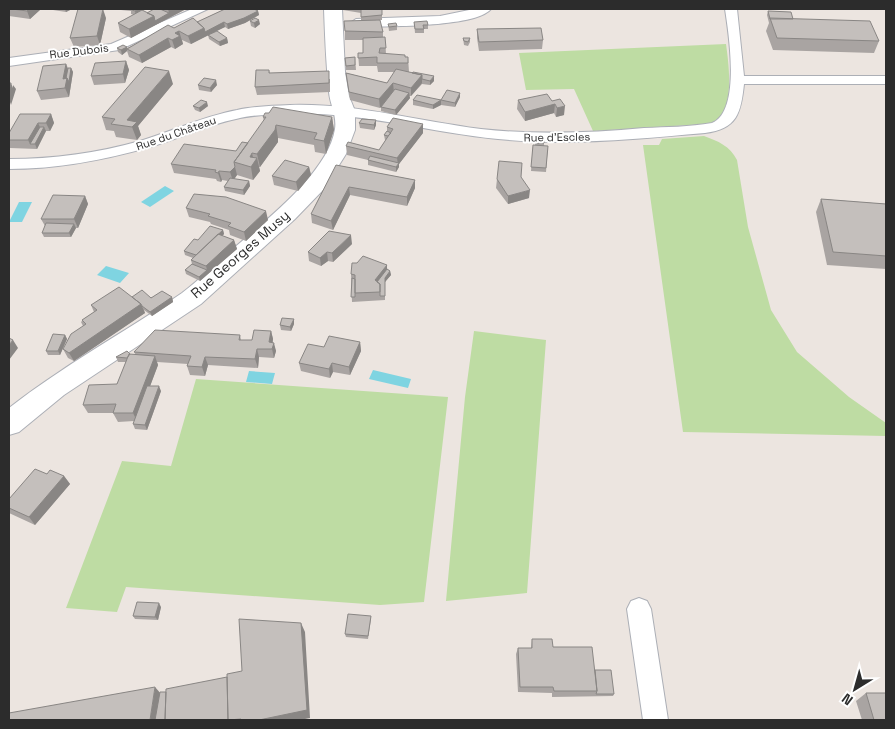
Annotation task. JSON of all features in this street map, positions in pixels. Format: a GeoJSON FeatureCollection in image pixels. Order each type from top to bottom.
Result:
{"type":"FeatureCollection","features":[{"type":"Feature","properties":{"kind":"street","name":"Rue Dubois"},"geometry":{"type":"LineString","coordinates":[[9,62],[114,47],[202,9]]}},
{"type":"Feature","properties":{"kind":"street"},"geometry":{"type":"LineString","coordinates":[[334,17],[453,18],[485,9]]}},
{"type":"Feature","properties":{"kind":"street","name":"Rue d'Escles"},"geometry":{"type":"LineString","coordinates":[[345,111],[446,128],[518,137],[598,136],[697,130],[718,126],[728,119],[734,106],[737,80],[736,34],[731,9]]}},
{"type":"Feature","properties":{"kind":"street","name":"Rue Georges Musy"},"geometry":{"type":"LineString","coordinates":[[9,424],[55,387],[192,298],[287,214],[316,184],[336,154],[345,130],[345,111],[339,96],[334,17]]}},
{"type":"Feature","properties":{"kind":"street"},"geometry":{"type":"LineString","coordinates":[[737,80],[886,80]]}},
{"type":"Feature","properties":{"kind":"street","name":"Rue du Château"},"geometry":{"type":"LineString","coordinates":[[9,164],[57,162],[103,156],[237,113],[262,111],[345,111]]}},
{"type":"Feature","properties":{"kind":"street"},"geometry":{"type":"LineString","coordinates":[[639,609],[656,720]]}},
{"type":"Feature","properties":{"kind":"green space"},"geometry":{"type":"Polygon","coordinates":[[[726,44],[729,65],[729,91],[723,113],[716,120],[706,124],[593,131],[574,89],[526,90],[519,53],[726,44]]]}},
{"type":"Feature","properties":{"kind":"green space"},"geometry":{"type":"Polygon","coordinates":[[[704,136],[723,145],[731,151],[737,160],[748,227],[771,310],[797,352],[849,397],[886,423],[886,436],[683,432],[643,145],[659,145],[662,139],[704,136]]]}},
{"type":"Feature","properties":{"kind":"green space"},"geometry":{"type":"Polygon","coordinates":[[[474,331],[546,340],[527,593],[446,601],[465,397],[474,331]]]}},
{"type":"Feature","properties":{"kind":"green space"},"geometry":{"type":"Polygon","coordinates":[[[196,379],[448,397],[424,602],[380,605],[126,587],[117,612],[66,608],[122,461],[171,466],[196,379]]]}},
{"type":"Feature","properties":{"kind":"water"},"geometry":{"type":"Polygon","coordinates":[[[165,186],[174,191],[150,207],[141,202],[165,186]]]}},
{"type":"Feature","properties":{"kind":"water"},"geometry":{"type":"Polygon","coordinates":[[[19,202],[32,202],[22,222],[9,222],[19,202]]]}},
{"type":"Feature","properties":{"kind":"water"},"geometry":{"type":"Polygon","coordinates":[[[106,266],[129,273],[120,283],[97,275],[106,266]]]}},
{"type":"Feature","properties":{"kind":"water"},"geometry":{"type":"Polygon","coordinates":[[[373,370],[411,379],[408,388],[369,379],[373,370]]]}},
{"type":"Feature","properties":{"kind":"water"},"geometry":{"type":"Polygon","coordinates":[[[249,371],[275,373],[272,384],[246,382],[249,371]]]}},
{"type":"Feature","properties":{"kind":"building"},"geometry":{"type":"Polygon","coordinates":[[[12,9],[29,9],[27,11],[12,9]]]}},
{"type":"Feature","properties":{"kind":"building"},"geometry":{"type":"Polygon","coordinates":[[[78,9],[103,9],[97,36],[70,38],[78,9]]]}},
{"type":"Feature","properties":{"kind":"building"},"geometry":{"type":"Polygon","coordinates":[[[154,9],[160,9],[169,13],[155,21],[154,16],[147,13],[154,9]]]}},
{"type":"Feature","properties":{"kind":"building"},"geometry":{"type":"Polygon","coordinates":[[[225,9],[254,9],[258,11],[227,24],[224,22],[205,32],[204,28],[197,22],[225,9]]]}},
{"type":"Feature","properties":{"kind":"building"},"geometry":{"type":"Polygon","coordinates":[[[361,9],[382,9],[382,15],[361,17],[361,9]]]}},
{"type":"Feature","properties":{"kind":"building"},"geometry":{"type":"Polygon","coordinates":[[[142,10],[154,16],[129,29],[118,23],[142,10]]]}},
{"type":"Feature","properties":{"kind":"building"},"geometry":{"type":"Polygon","coordinates":[[[768,11],[791,12],[793,19],[770,19],[768,11]]]}},
{"type":"Feature","properties":{"kind":"building"},"geometry":{"type":"Polygon","coordinates":[[[193,18],[204,28],[188,36],[179,31],[175,33],[180,36],[172,40],[168,38],[139,55],[127,49],[168,25],[174,28],[193,18]]]}},
{"type":"Feature","properties":{"kind":"building"},"geometry":{"type":"Polygon","coordinates":[[[255,18],[259,20],[254,23],[250,21],[255,18]]]}},
{"type":"Feature","properties":{"kind":"building"},"geometry":{"type":"Polygon","coordinates":[[[770,18],[870,21],[879,41],[777,38],[770,18]]]}},
{"type":"Feature","properties":{"kind":"building"},"geometry":{"type":"Polygon","coordinates":[[[380,20],[383,32],[345,31],[344,21],[380,20]]]}},
{"type":"Feature","properties":{"kind":"building"},"geometry":{"type":"Polygon","coordinates":[[[427,21],[428,25],[423,25],[424,29],[415,29],[414,22],[427,21]]]}},
{"type":"Feature","properties":{"kind":"building"},"geometry":{"type":"Polygon","coordinates":[[[396,23],[397,26],[389,27],[388,24],[396,23]]]}},
{"type":"Feature","properties":{"kind":"building"},"geometry":{"type":"Polygon","coordinates":[[[541,28],[543,40],[479,42],[477,29],[541,28]]]}},
{"type":"Feature","properties":{"kind":"building"},"geometry":{"type":"Polygon","coordinates":[[[217,31],[227,38],[219,42],[208,35],[217,31]]]}},
{"type":"Feature","properties":{"kind":"building"},"geometry":{"type":"Polygon","coordinates":[[[385,37],[386,48],[380,48],[379,53],[405,55],[405,57],[408,57],[408,63],[377,63],[377,57],[358,58],[358,53],[363,53],[363,38],[385,37]]]}},
{"type":"Feature","properties":{"kind":"building"},"geometry":{"type":"Polygon","coordinates":[[[463,38],[470,38],[468,42],[464,41],[463,38]]]}},
{"type":"Feature","properties":{"kind":"building"},"geometry":{"type":"Polygon","coordinates":[[[123,45],[127,47],[121,50],[117,48],[123,45]]]}},
{"type":"Feature","properties":{"kind":"building"},"geometry":{"type":"Polygon","coordinates":[[[355,57],[355,65],[346,66],[345,58],[355,57]]]}},
{"type":"Feature","properties":{"kind":"building"},"geometry":{"type":"Polygon","coordinates":[[[126,61],[123,74],[91,76],[95,63],[126,61]]]}},
{"type":"Feature","properties":{"kind":"building"},"geometry":{"type":"Polygon","coordinates":[[[66,64],[63,79],[67,78],[65,88],[37,91],[43,66],[66,64]]]}},
{"type":"Feature","properties":{"kind":"building"},"geometry":{"type":"Polygon","coordinates":[[[145,67],[169,71],[127,120],[137,122],[132,127],[111,124],[115,119],[102,117],[145,67]]]}},
{"type":"Feature","properties":{"kind":"building"},"geometry":{"type":"Polygon","coordinates":[[[68,68],[71,68],[69,82],[66,78],[68,68]]]}},
{"type":"Feature","properties":{"kind":"building"},"geometry":{"type":"Polygon","coordinates":[[[396,69],[422,75],[411,88],[393,83],[379,99],[349,92],[346,73],[387,83],[396,69]]]}},
{"type":"Feature","properties":{"kind":"building"},"geometry":{"type":"Polygon","coordinates":[[[256,70],[269,70],[269,73],[329,71],[329,83],[255,87],[256,70]]]}},
{"type":"Feature","properties":{"kind":"building"},"geometry":{"type":"Polygon","coordinates":[[[413,72],[434,76],[430,81],[422,79],[422,75],[413,72]]]}},
{"type":"Feature","properties":{"kind":"building"},"geometry":{"type":"Polygon","coordinates":[[[204,78],[216,80],[210,88],[198,85],[204,78]]]}},
{"type":"Feature","properties":{"kind":"building"},"geometry":{"type":"Polygon","coordinates":[[[395,89],[409,93],[395,110],[381,107],[395,89]]]}},
{"type":"Feature","properties":{"kind":"building"},"geometry":{"type":"Polygon","coordinates":[[[447,90],[460,93],[455,103],[441,100],[447,90]]]}},
{"type":"Feature","properties":{"kind":"building"},"geometry":{"type":"Polygon","coordinates":[[[547,94],[552,101],[560,99],[565,106],[557,108],[555,104],[525,112],[518,100],[547,94]]]}},
{"type":"Feature","properties":{"kind":"building"},"geometry":{"type":"Polygon","coordinates":[[[417,95],[441,100],[433,105],[413,100],[417,95]]]}},
{"type":"Feature","properties":{"kind":"building"},"geometry":{"type":"Polygon","coordinates":[[[201,100],[207,102],[199,108],[193,106],[201,100]]]}},
{"type":"Feature","properties":{"kind":"building"},"geometry":{"type":"Polygon","coordinates":[[[273,107],[332,117],[324,141],[314,139],[317,133],[276,125],[275,130],[257,154],[252,153],[250,157],[257,158],[251,167],[234,162],[266,117],[263,117],[265,113],[269,113],[273,107]]]}},
{"type":"Feature","properties":{"kind":"building"},"geometry":{"type":"Polygon","coordinates":[[[20,114],[51,114],[46,123],[38,123],[28,140],[9,140],[9,133],[20,114]]]}},
{"type":"Feature","properties":{"kind":"building"},"geometry":{"type":"Polygon","coordinates":[[[393,118],[423,124],[397,158],[346,146],[348,142],[379,150],[393,129],[387,127],[393,118]]]}},
{"type":"Feature","properties":{"kind":"building"},"geometry":{"type":"Polygon","coordinates":[[[362,119],[376,120],[374,125],[359,123],[362,119]]]}},
{"type":"Feature","properties":{"kind":"building"},"geometry":{"type":"Polygon","coordinates":[[[40,127],[44,127],[35,144],[30,144],[40,127]]]}},
{"type":"Feature","properties":{"kind":"building"},"geometry":{"type":"Polygon","coordinates":[[[387,131],[391,133],[388,136],[384,135],[387,131]]]}},
{"type":"Feature","properties":{"kind":"building"},"geometry":{"type":"Polygon","coordinates":[[[536,140],[544,140],[544,143],[536,143],[536,140]]]}},
{"type":"Feature","properties":{"kind":"building"},"geometry":{"type":"Polygon","coordinates":[[[242,142],[248,143],[234,162],[235,167],[230,172],[219,171],[218,173],[215,172],[216,170],[171,164],[184,144],[236,151],[242,142]]]}},
{"type":"Feature","properties":{"kind":"building"},"geometry":{"type":"Polygon","coordinates":[[[533,145],[548,146],[546,168],[531,167],[533,145]]]}},
{"type":"Feature","properties":{"kind":"building"},"geometry":{"type":"Polygon","coordinates":[[[370,156],[399,163],[396,167],[368,160],[370,156]]]}},
{"type":"Feature","properties":{"kind":"building"},"geometry":{"type":"Polygon","coordinates":[[[285,160],[309,167],[296,182],[272,176],[285,160]]]}},
{"type":"Feature","properties":{"kind":"building"},"geometry":{"type":"Polygon","coordinates":[[[499,161],[522,163],[521,177],[530,190],[508,196],[497,179],[499,161]]]}},
{"type":"Feature","properties":{"kind":"building"},"geometry":{"type":"Polygon","coordinates":[[[336,165],[415,180],[407,197],[349,187],[331,221],[311,214],[336,165]]]}},
{"type":"Feature","properties":{"kind":"building"},"geometry":{"type":"Polygon","coordinates":[[[230,178],[249,181],[243,190],[224,187],[230,178]]]}},
{"type":"Feature","properties":{"kind":"building"},"geometry":{"type":"Polygon","coordinates":[[[194,194],[226,197],[266,211],[244,232],[228,226],[231,223],[208,216],[210,214],[186,208],[194,194]]]}},
{"type":"Feature","properties":{"kind":"building"},"geometry":{"type":"Polygon","coordinates":[[[53,195],[85,196],[74,219],[41,219],[53,195]]]}},
{"type":"Feature","properties":{"kind":"building"},"geometry":{"type":"Polygon","coordinates":[[[821,199],[886,204],[886,256],[833,252],[821,199]]]}},
{"type":"Feature","properties":{"kind":"building"},"geometry":{"type":"Polygon","coordinates":[[[46,223],[74,224],[69,233],[42,233],[46,223]]]}},
{"type":"Feature","properties":{"kind":"building"},"geometry":{"type":"Polygon","coordinates":[[[210,226],[223,230],[196,255],[184,251],[194,239],[198,240],[210,226]]]}},
{"type":"Feature","properties":{"kind":"building"},"geometry":{"type":"Polygon","coordinates":[[[329,231],[351,235],[332,253],[327,252],[320,258],[308,252],[329,231]]]}},
{"type":"Feature","properties":{"kind":"building"},"geometry":{"type":"Polygon","coordinates":[[[218,234],[234,240],[206,266],[191,260],[218,234]]]}},
{"type":"Feature","properties":{"kind":"building"},"geometry":{"type":"Polygon","coordinates":[[[363,256],[387,265],[375,280],[380,284],[380,292],[355,293],[355,275],[351,274],[352,263],[357,263],[363,256]]]}},
{"type":"Feature","properties":{"kind":"building"},"geometry":{"type":"Polygon","coordinates":[[[192,264],[207,270],[199,277],[185,270],[192,264]]]}},
{"type":"Feature","properties":{"kind":"building"},"geometry":{"type":"Polygon","coordinates":[[[387,269],[390,271],[385,278],[385,296],[380,296],[380,284],[377,282],[387,269]]]}},
{"type":"Feature","properties":{"kind":"building"},"geometry":{"type":"Polygon","coordinates":[[[352,278],[355,279],[355,297],[351,297],[352,278]]]}},
{"type":"Feature","properties":{"kind":"building"},"geometry":{"type":"Polygon","coordinates":[[[119,287],[141,304],[69,353],[63,349],[71,334],[86,324],[82,320],[97,310],[91,305],[119,287]]]}},
{"type":"Feature","properties":{"kind":"building"},"geometry":{"type":"Polygon","coordinates":[[[142,290],[151,298],[162,291],[172,297],[150,312],[132,297],[142,290]]]}},
{"type":"Feature","properties":{"kind":"building"},"geometry":{"type":"Polygon","coordinates":[[[282,318],[294,319],[290,327],[280,325],[282,318]]]}},
{"type":"Feature","properties":{"kind":"building"},"geometry":{"type":"Polygon","coordinates":[[[155,330],[240,335],[239,340],[252,340],[254,330],[271,331],[269,342],[274,343],[272,349],[257,349],[255,359],[205,357],[202,367],[187,366],[191,356],[134,352],[155,330]]]}},
{"type":"Feature","properties":{"kind":"building"},"geometry":{"type":"Polygon","coordinates":[[[53,334],[65,335],[58,351],[46,351],[53,334]]]}},
{"type":"Feature","properties":{"kind":"building"},"geometry":{"type":"Polygon","coordinates":[[[329,336],[360,342],[349,367],[332,363],[329,369],[299,363],[308,344],[324,347],[329,336]]]}},
{"type":"Feature","properties":{"kind":"building"},"geometry":{"type":"Polygon","coordinates":[[[127,351],[130,354],[127,358],[116,357],[127,351]]]}},
{"type":"Feature","properties":{"kind":"building"},"geometry":{"type":"Polygon","coordinates":[[[129,354],[155,356],[133,413],[113,413],[116,404],[83,405],[89,385],[117,384],[129,354]]]}},
{"type":"Feature","properties":{"kind":"building"},"geometry":{"type":"Polygon","coordinates":[[[147,386],[159,386],[145,425],[133,424],[147,386]]]}},
{"type":"Feature","properties":{"kind":"building"},"geometry":{"type":"Polygon","coordinates":[[[35,469],[47,474],[50,470],[64,476],[29,517],[9,508],[9,499],[35,469]]]}},
{"type":"Feature","properties":{"kind":"building"},"geometry":{"type":"Polygon","coordinates":[[[137,602],[159,603],[155,617],[133,616],[137,602]]]}},
{"type":"Feature","properties":{"kind":"building"},"geometry":{"type":"Polygon","coordinates":[[[348,614],[371,616],[368,636],[345,634],[348,614]]]}},
{"type":"Feature","properties":{"kind":"building"},"geometry":{"type":"Polygon","coordinates":[[[239,619],[301,623],[307,710],[259,720],[228,720],[227,674],[242,671],[239,619]]]}},
{"type":"Feature","properties":{"kind":"building"},"geometry":{"type":"Polygon","coordinates":[[[532,639],[552,639],[553,647],[592,647],[597,691],[554,691],[553,687],[520,687],[518,648],[532,648],[532,639]]]}},
{"type":"Feature","properties":{"kind":"building"},"geometry":{"type":"Polygon","coordinates":[[[595,670],[611,670],[614,694],[596,694],[595,670]]]}},
{"type":"Feature","properties":{"kind":"building"},"geometry":{"type":"Polygon","coordinates":[[[227,677],[228,720],[165,720],[166,689],[227,677]]]}},
{"type":"Feature","properties":{"kind":"building"},"geometry":{"type":"Polygon","coordinates":[[[155,687],[150,720],[9,720],[9,713],[155,687]]]}},
{"type":"Feature","properties":{"kind":"building"},"geometry":{"type":"Polygon","coordinates":[[[160,692],[166,692],[165,720],[155,720],[160,692]]]}},
{"type":"Feature","properties":{"kind":"building"},"geometry":{"type":"Polygon","coordinates":[[[866,693],[886,693],[886,720],[874,720],[866,693]]]}}]}
